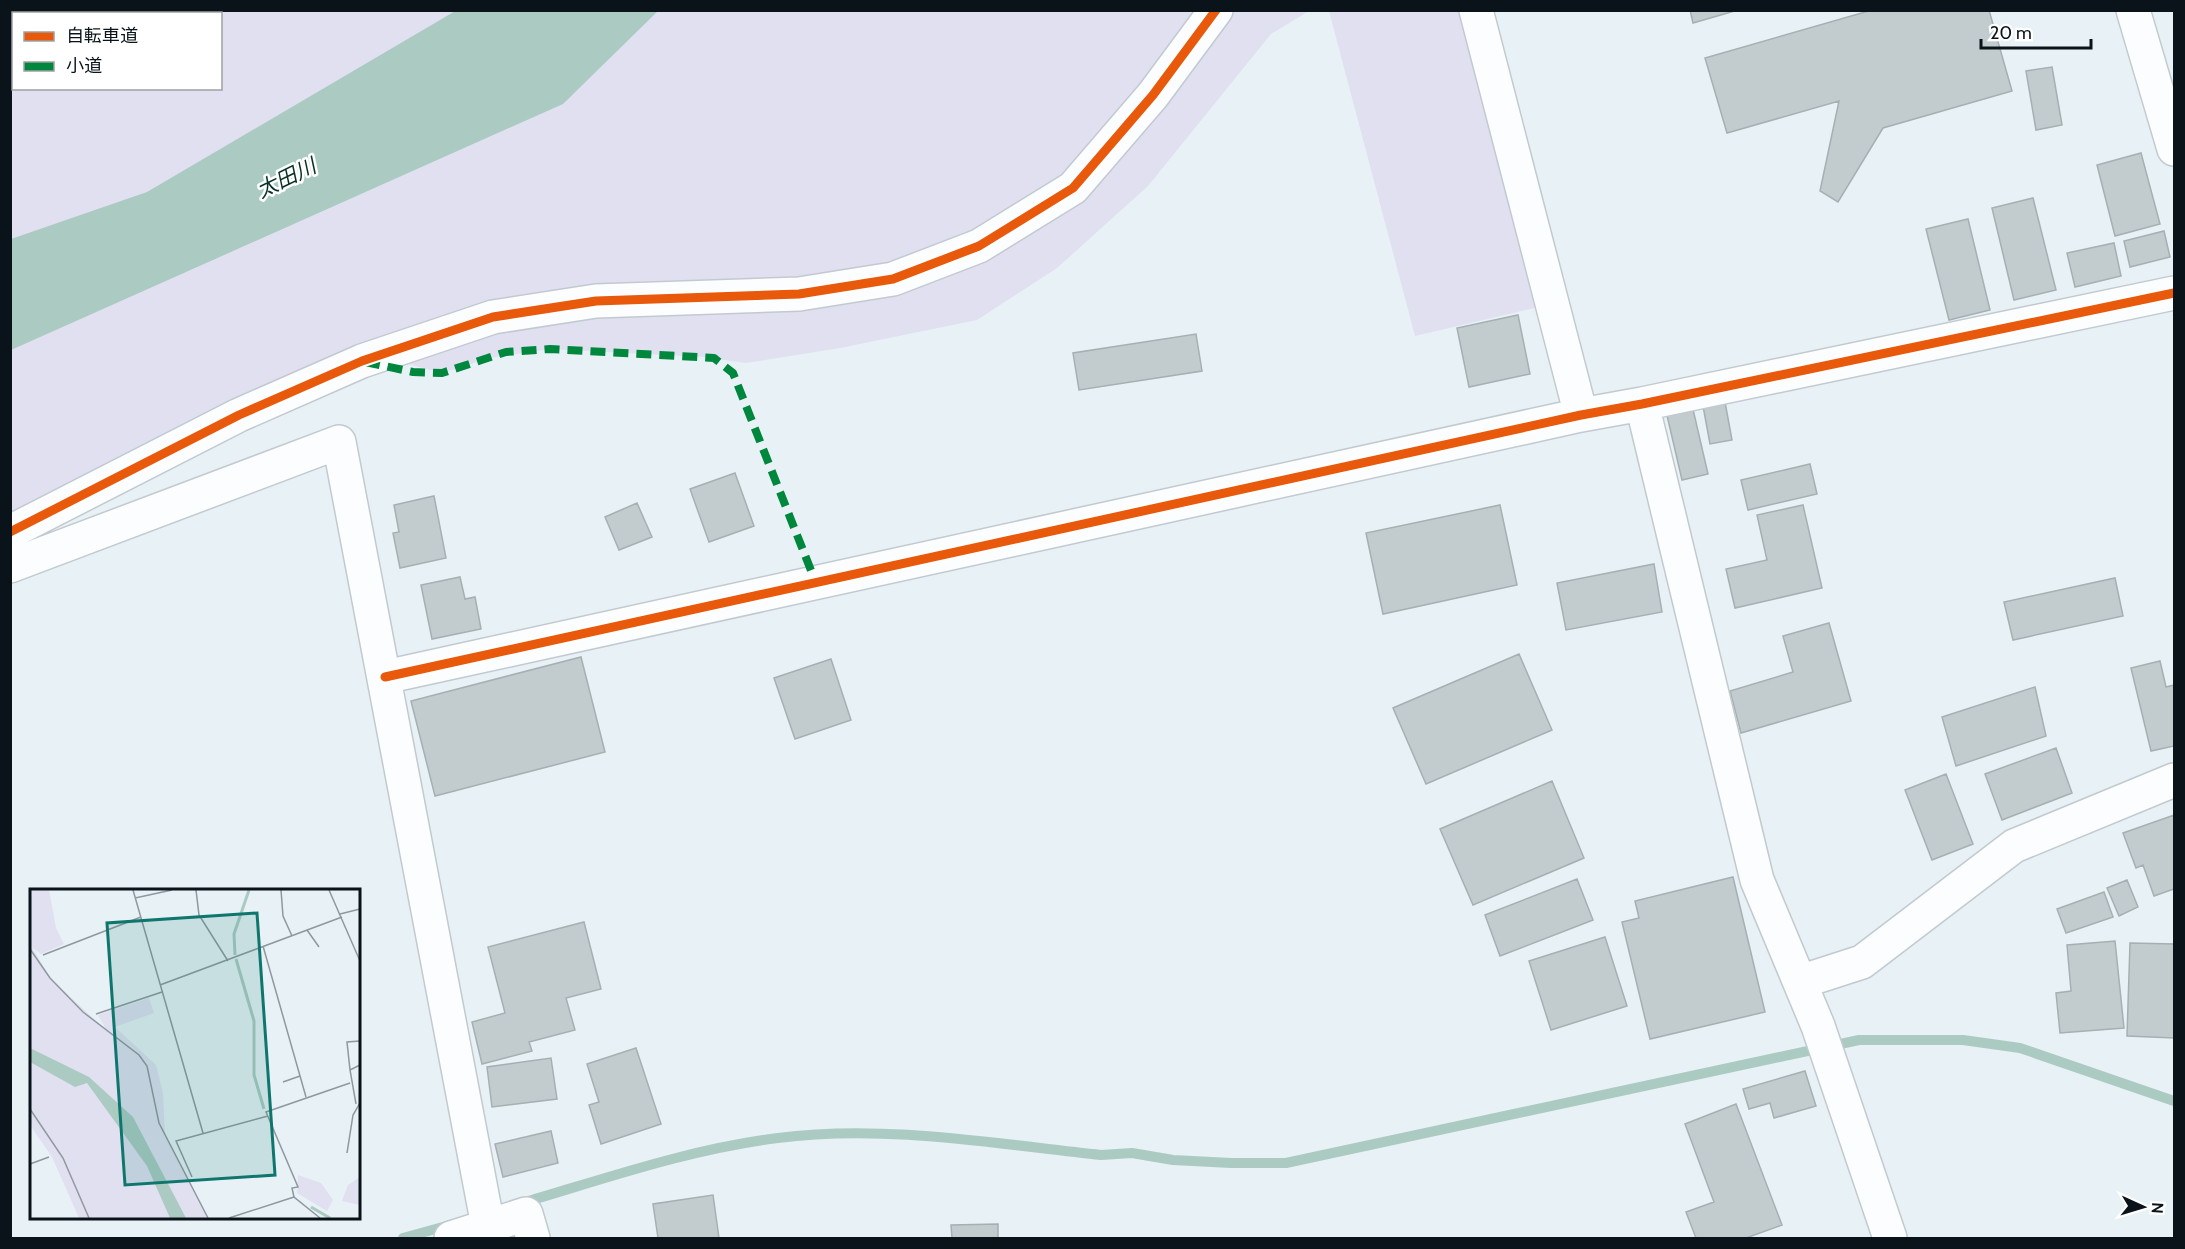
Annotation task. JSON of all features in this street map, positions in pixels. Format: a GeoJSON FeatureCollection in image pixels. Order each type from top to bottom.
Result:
{"type":"FeatureCollection","features":[{"type":"Feature","properties":{"kind":"street"},"geometry":{"type":"LineString","coordinates":[[10,532],[239,415],[362,361],[493,316],[596,301],[799,294],[893,279],[980,246],[1073,188],[1153,95],[1216,10]]}},
{"type":"Feature","properties":{"kind":"street"},"geometry":{"type":"LineString","coordinates":[[1476,10],[1581,415]]}},
{"type":"Feature","properties":{"kind":"street"},"geometry":{"type":"LineString","coordinates":[[2133,10],[2175,149]]}},
{"type":"Feature","properties":{"kind":"street"},"geometry":{"type":"LineString","coordinates":[[385,677],[1581,415],[2175,293]]}},
{"type":"Feature","properties":{"kind":"street"},"geometry":{"type":"LineString","coordinates":[[1642,404],[1757,880],[1818,1026],[1890,1239]]}},
{"type":"Feature","properties":{"kind":"street"},"geometry":{"type":"LineString","coordinates":[[10,566],[339,442],[488,1226]]}},
{"type":"Feature","properties":{"kind":"street"},"geometry":{"type":"LineString","coordinates":[[1800,982],[1862,962],[2014,846],[2175,780]]}},
{"type":"Feature","properties":{"kind":"street"},"geometry":{"type":"LineString","coordinates":[[451,1239],[526,1214],[533,1239]]}},
{"type":"Feature","properties":{"kind":"shaded area"},"geometry":{"type":"Polygon","coordinates":[[[11,11],[1309,11],[1271,34],[1148,186],[1057,268],[977,320],[840,348],[746,363],[703,357],[550,349],[489,358],[442,373],[393,360],[11,523],[11,11]]]}},
{"type":"Feature","properties":{"kind":"shaded area"},"geometry":{"type":"Polygon","coordinates":[[[1329,11],[1467,11],[1543,306],[1415,336],[1329,11]]]}},
{"type":"Feature","properties":{"kind":"water","name":"太田川"},"geometry":{"type":"Polygon","coordinates":[[[457,10],[658,11],[563,104],[11,350],[11,239],[147,192],[457,10]]]}},
{"type":"Feature","properties":{"kind":"building"},"geometry":{"type":"Polygon","coordinates":[[[1690,10],[1738,10],[1693,23],[1690,10]]]}},
{"type":"Feature","properties":{"kind":"building"},"geometry":{"type":"Polygon","coordinates":[[[1872,10],[1989,10],[2012,91],[1883,128],[1838,202],[1820,191],[1839,101],[1727,133],[1705,58],[1872,10]]]}},
{"type":"Feature","properties":{"kind":"building"},"geometry":{"type":"Polygon","coordinates":[[[2052,67],[2062,125],[2036,130],[2026,71],[2052,67]]]}},
{"type":"Feature","properties":{"kind":"building"},"geometry":{"type":"Polygon","coordinates":[[[2141,153],[2160,224],[2115,236],[2097,165],[2141,153]]]}},
{"type":"Feature","properties":{"kind":"building"},"geometry":{"type":"Polygon","coordinates":[[[2033,198],[2056,290],[2014,300],[1992,208],[2033,198]]]}},
{"type":"Feature","properties":{"kind":"building"},"geometry":{"type":"Polygon","coordinates":[[[1968,219],[1990,310],[1949,320],[1926,229],[1968,219]]]}},
{"type":"Feature","properties":{"kind":"building"},"geometry":{"type":"Polygon","coordinates":[[[2164,231],[2170,257],[2130,267],[2124,241],[2164,231]]]}},
{"type":"Feature","properties":{"kind":"building"},"geometry":{"type":"Polygon","coordinates":[[[2114,243],[2121,276],[2075,287],[2067,253],[2114,243]]]}},
{"type":"Feature","properties":{"kind":"building"},"geometry":{"type":"Polygon","coordinates":[[[1518,315],[1530,374],[1469,387],[1457,328],[1518,315]]]}},
{"type":"Feature","properties":{"kind":"building"},"geometry":{"type":"Polygon","coordinates":[[[1196,334],[1202,371],[1079,390],[1073,353],[1196,334]]]}},
{"type":"Feature","properties":{"kind":"building"},"geometry":{"type":"Polygon","coordinates":[[[1725,402],[1732,440],[1710,444],[1703,406],[1725,402]]]}},
{"type":"Feature","properties":{"kind":"building"},"geometry":{"type":"Polygon","coordinates":[[[1692,405],[1708,474],[1682,480],[1666,411],[1692,405]]]}},
{"type":"Feature","properties":{"kind":"building"},"geometry":{"type":"Polygon","coordinates":[[[1810,464],[1817,494],[1748,510],[1741,480],[1810,464]]]}},
{"type":"Feature","properties":{"kind":"building"},"geometry":{"type":"Polygon","coordinates":[[[735,473],[754,526],[709,542],[690,489],[735,473]]]}},
{"type":"Feature","properties":{"kind":"building"},"geometry":{"type":"Polygon","coordinates":[[[434,496],[446,558],[400,568],[393,533],[399,532],[394,505],[434,496]]]}},
{"type":"Feature","properties":{"kind":"building"},"geometry":{"type":"Polygon","coordinates":[[[637,503],[652,537],[619,550],[605,517],[637,503]]]}},
{"type":"Feature","properties":{"kind":"building"},"geometry":{"type":"Polygon","coordinates":[[[1500,505],[1517,585],[1383,614],[1366,533],[1500,505]]]}},
{"type":"Feature","properties":{"kind":"building"},"geometry":{"type":"Polygon","coordinates":[[[1803,505],[1822,588],[1735,608],[1726,569],[1767,560],[1757,515],[1803,505]]]}},
{"type":"Feature","properties":{"kind":"building"},"geometry":{"type":"Polygon","coordinates":[[[1654,564],[1662,612],[1566,630],[1557,583],[1654,564]]]}},
{"type":"Feature","properties":{"kind":"building"},"geometry":{"type":"Polygon","coordinates":[[[460,577],[465,599],[475,597],[481,629],[432,639],[421,585],[460,577]]]}},
{"type":"Feature","properties":{"kind":"building"},"geometry":{"type":"Polygon","coordinates":[[[2115,578],[2123,616],[2013,640],[2004,602],[2115,578]]]}},
{"type":"Feature","properties":{"kind":"building"},"geometry":{"type":"Polygon","coordinates":[[[1829,623],[1851,701],[1741,733],[1730,691],[1793,672],[1783,636],[1829,623]]]}},
{"type":"Feature","properties":{"kind":"building"},"geometry":{"type":"Polygon","coordinates":[[[1519,654],[1552,730],[1426,784],[1393,708],[1519,654]]]}},
{"type":"Feature","properties":{"kind":"building"},"geometry":{"type":"Polygon","coordinates":[[[581,657],[605,752],[435,796],[411,701],[581,657]]]}},
{"type":"Feature","properties":{"kind":"building"},"geometry":{"type":"Polygon","coordinates":[[[831,659],[851,720],[795,739],[774,678],[831,659]]]}},
{"type":"Feature","properties":{"kind":"building"},"geometry":{"type":"Polygon","coordinates":[[[2160,661],[2166,687],[2174,685],[2174,746],[2151,751],[2131,668],[2160,661]]]}},
{"type":"Feature","properties":{"kind":"building"},"geometry":{"type":"Polygon","coordinates":[[[2035,687],[2046,736],[1956,766],[1942,717],[2035,687]]]}},
{"type":"Feature","properties":{"kind":"building"},"geometry":{"type":"Polygon","coordinates":[[[2056,748],[2072,793],[2002,820],[1985,774],[2056,748]]]}},
{"type":"Feature","properties":{"kind":"building"},"geometry":{"type":"Polygon","coordinates":[[[1946,774],[1973,844],[1932,860],[1905,790],[1946,774]]]}},
{"type":"Feature","properties":{"kind":"building"},"geometry":{"type":"Polygon","coordinates":[[[1552,781],[1584,858],[1473,905],[1440,829],[1552,781]]]}},
{"type":"Feature","properties":{"kind":"building"},"geometry":{"type":"Polygon","coordinates":[[[2174,815],[2174,889],[2154,896],[2143,865],[2136,868],[2123,833],[2174,815]]]}},
{"type":"Feature","properties":{"kind":"building"},"geometry":{"type":"Polygon","coordinates":[[[1733,877],[1765,1012],[1650,1039],[1622,922],[1639,918],[1635,901],[1733,877]]]}},
{"type":"Feature","properties":{"kind":"building"},"geometry":{"type":"Polygon","coordinates":[[[1577,879],[1593,920],[1500,956],[1485,915],[1577,879]]]}},
{"type":"Feature","properties":{"kind":"building"},"geometry":{"type":"Polygon","coordinates":[[[2127,880],[2138,907],[2119,916],[2107,888],[2127,880]]]}},
{"type":"Feature","properties":{"kind":"building"},"geometry":{"type":"Polygon","coordinates":[[[2104,892],[2113,917],[2066,933],[2057,909],[2104,892]]]}},
{"type":"Feature","properties":{"kind":"building"},"geometry":{"type":"Polygon","coordinates":[[[584,922],[601,989],[566,998],[575,1030],[529,1042],[532,1051],[482,1064],[472,1022],[505,1013],[488,947],[584,922]]]}},
{"type":"Feature","properties":{"kind":"building"},"geometry":{"type":"Polygon","coordinates":[[[1605,937],[1627,1006],[1551,1030],[1529,961],[1605,937]]]}},
{"type":"Feature","properties":{"kind":"building"},"geometry":{"type":"Polygon","coordinates":[[[2115,941],[2124,1028],[2060,1033],[2056,993],[2071,991],[2067,945],[2115,941]]]}},
{"type":"Feature","properties":{"kind":"building"},"geometry":{"type":"Polygon","coordinates":[[[2130,943],[2174,944],[2174,1038],[2127,1036],[2130,943]]]}},
{"type":"Feature","properties":{"kind":"building"},"geometry":{"type":"Polygon","coordinates":[[[636,1048],[661,1124],[601,1144],[589,1105],[599,1102],[587,1064],[636,1048]]]}},
{"type":"Feature","properties":{"kind":"building"},"geometry":{"type":"Polygon","coordinates":[[[551,1058],[557,1099],[492,1107],[487,1067],[551,1058]]]}},
{"type":"Feature","properties":{"kind":"building"},"geometry":{"type":"Polygon","coordinates":[[[1805,1071],[1816,1106],[1774,1118],[1770,1103],[1749,1109],[1743,1089],[1805,1071]]]}},
{"type":"Feature","properties":{"kind":"building"},"geometry":{"type":"Polygon","coordinates":[[[1736,1104],[1782,1225],[1746,1238],[1696,1238],[1686,1212],[1714,1202],[1685,1124],[1736,1104]]]}},
{"type":"Feature","properties":{"kind":"building"},"geometry":{"type":"Polygon","coordinates":[[[551,1131],[558,1163],[503,1177],[495,1144],[551,1131]]]}},
{"type":"Feature","properties":{"kind":"building"},"geometry":{"type":"Polygon","coordinates":[[[713,1195],[719,1238],[658,1238],[653,1204],[713,1195]]]}},
{"type":"Feature","properties":{"kind":"building"},"geometry":{"type":"Polygon","coordinates":[[[998,1224],[998,1238],[952,1238],[951,1225],[998,1224]]]}},
{"type":"Feature","properties":{"kind":"waterway"},"geometry":{"type":"LineString","coordinates":[[522,1203],[649,1165],[713,1149],[818,1134],[899,1134],[1101,1155],[1132,1153],[1173,1160],[1286,1163],[1859,1040],[1963,1040],[2020,1048],[2174,1101]]}},
{"type":"Feature","properties":{"kind":"waterway"},"geometry":{"type":"LineString","coordinates":[[403,1238],[450,1225]]}},
{"type":"Feature","properties":{"kind":"marked path"},"geometry":{"type":"LineString","coordinates":[[365,362],[413,372],[442,373],[506,352],[550,349],[714,358],[733,373],[816,583]]}},
{"type":"Feature","properties":{"kind":"cycle path"},"geometry":{"type":"LineString","coordinates":[[10,532],[239,415],[362,361],[493,317],[596,301],[799,294],[893,279],[979,246],[1073,188],[1153,95],[1216,10]]}},
{"type":"Feature","properties":{"kind":"cycle path"},"geometry":{"type":"LineString","coordinates":[[385,677],[1581,415],[2174,293]]}}]}
